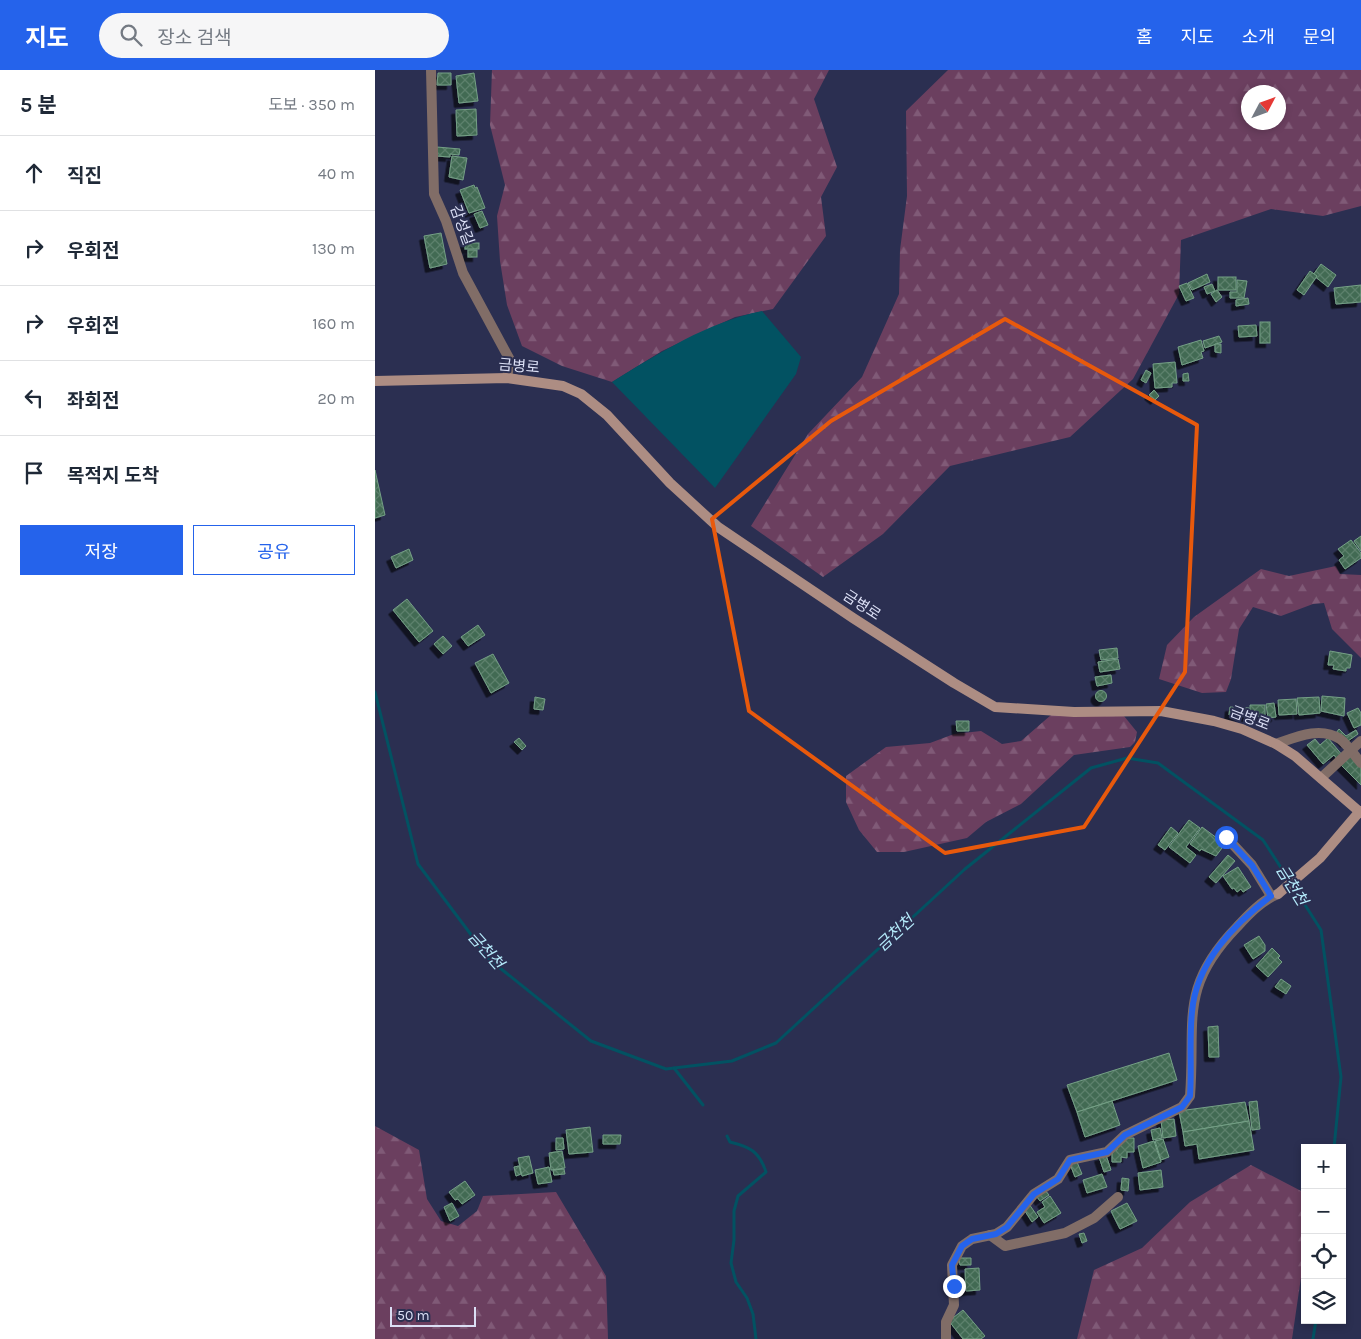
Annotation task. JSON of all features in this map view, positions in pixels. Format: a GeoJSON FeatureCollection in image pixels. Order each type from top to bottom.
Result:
{"type":"FeatureCollection","features":[{"type":"Feature","properties":{"kind":"street","name":"감성길"},"geometry":{"type":"LineString","coordinates":[[431,70],[434,194],[446,221],[463,273],[511,360],[507,378]]}},
{"type":"Feature","properties":{"kind":"street","name":"금병로"},"geometry":{"type":"LineString","coordinates":[[375,381],[507,378],[563,386],[581,394],[607,415],[670,483],[719,527],[853,618],[995,707],[1074,712],[1161,711],[1223,724],[1276,744],[1295,756],[1361,812]]}},
{"type":"Feature","properties":{"kind":"street"},"geometry":{"type":"LineString","coordinates":[[1276,744],[1303,734],[1327,734],[1341,740],[1361,763]]}},
{"type":"Feature","properties":{"kind":"street"},"geometry":{"type":"LineString","coordinates":[[1321,778],[1361,741]]}},
{"type":"Feature","properties":{"kind":"street"},"geometry":{"type":"LineString","coordinates":[[946,1339],[946,1322],[954,1304],[952,1265],[962,1246],[972,1239],[990,1235],[1007,1227],[1034,1194],[1058,1179],[1070,1160],[1107,1152],[1125,1135],[1182,1107],[1190,1096],[1192,1012],[1196,989],[1205,968],[1219,945],[1274,895],[1320,858],[1361,812]]}},
{"type":"Feature","properties":{"kind":"street"},"geometry":{"type":"LineString","coordinates":[[1226,837],[1252,865],[1274,895]]}},
{"type":"Feature","properties":{"kind":"street"},"geometry":{"type":"LineString","coordinates":[[990,1235],[1005,1246],[1065,1233],[1094,1218],[1118,1197]]}},
{"type":"Feature","properties":{"kind":"highlighted area"},"geometry":{"type":"Polygon","coordinates":[[[1005,319],[1197,425],[1185,672],[1084,827],[945,853],[749,711],[712,519],[831,421],[1005,319]]]}},
{"type":"Feature","properties":{"kind":"green space"},"geometry":{"type":"Polygon","coordinates":[[[492,70],[829,70],[814,99],[837,167],[821,197],[826,236],[773,309],[735,317],[662,351],[612,382],[562,366],[522,346],[507,305],[500,261],[497,216],[505,185],[490,125],[492,70]]]}},
{"type":"Feature","properties":{"kind":"green space"},"geometry":{"type":"Polygon","coordinates":[[[948,70],[1361,70],[1361,206],[1323,216],[1271,209],[1181,240],[1179,294],[1133,379],[1070,437],[950,466],[883,534],[823,577],[751,526],[808,434],[862,377],[899,294],[900,250],[907,196],[906,111],[948,70]]]}},
{"type":"Feature","properties":{"kind":"green space"},"geometry":{"type":"Polygon","coordinates":[[[1336,566],[1340,574],[1361,575],[1361,658],[1332,629],[1324,603],[1313,604],[1281,616],[1253,607],[1239,629],[1231,679],[1226,692],[1202,693],[1159,679],[1167,645],[1194,617],[1261,569],[1289,576],[1336,566]]]}},
{"type":"Feature","properties":{"kind":"green space"},"geometry":{"type":"Polygon","coordinates":[[[1051,715],[1124,716],[1137,732],[1135,742],[1130,747],[1074,755],[1021,804],[986,822],[967,838],[904,852],[877,852],[859,830],[846,802],[846,776],[886,747],[930,743],[954,734],[981,731],[1002,744],[1021,741],[1051,715]]]}},
{"type":"Feature","properties":{"kind":"green space"},"geometry":{"type":"Polygon","coordinates":[[[375,1126],[419,1150],[427,1199],[441,1221],[458,1226],[477,1211],[483,1196],[556,1192],[606,1276],[608,1339],[375,1339],[375,1126]]]}},
{"type":"Feature","properties":{"kind":"green space"},"geometry":{"type":"Polygon","coordinates":[[[1251,1165],[1301,1191],[1301,1277],[1292,1339],[1077,1339],[1094,1270],[1142,1248],[1190,1202],[1251,1165]]]}},
{"type":"Feature","properties":{"kind":"water"},"geometry":{"type":"Polygon","coordinates":[[[762,311],[801,357],[796,374],[715,488],[612,382],[666,350],[703,331],[742,316],[762,311]]]}},
{"type":"Feature","properties":{"kind":"building"},"geometry":{"type":"Polygon","coordinates":[[[438,73],[451,73],[451,85],[437,85],[438,73]]]}},
{"type":"Feature","properties":{"kind":"building"},"geometry":{"type":"Polygon","coordinates":[[[474,73],[478,101],[459,103],[456,76],[474,73]]]}},
{"type":"Feature","properties":{"kind":"building"},"geometry":{"type":"Polygon","coordinates":[[[476,109],[477,135],[457,136],[456,110],[476,109]]]}},
{"type":"Feature","properties":{"kind":"building"},"geometry":{"type":"Polygon","coordinates":[[[437,147],[460,149],[459,155],[450,154],[450,157],[436,156],[437,147]]]}},
{"type":"Feature","properties":{"kind":"building"},"geometry":{"type":"Polygon","coordinates":[[[452,156],[467,158],[463,180],[449,177],[452,156]]]}},
{"type":"Feature","properties":{"kind":"building"},"geometry":{"type":"Polygon","coordinates":[[[474,185],[475,188],[477,187],[485,208],[469,213],[460,190],[474,185]]]}},
{"type":"Feature","properties":{"kind":"building"},"geometry":{"type":"Polygon","coordinates":[[[482,211],[488,225],[480,228],[474,214],[482,211]]]}},
{"type":"Feature","properties":{"kind":"building"},"geometry":{"type":"Polygon","coordinates":[[[441,233],[447,264],[430,268],[424,236],[441,233]]]}},
{"type":"Feature","properties":{"kind":"building"},"geometry":{"type":"Polygon","coordinates":[[[465,243],[479,243],[479,249],[465,249],[465,243]]]}},
{"type":"Feature","properties":{"kind":"building"},"geometry":{"type":"Polygon","coordinates":[[[468,250],[477,250],[477,257],[468,257],[468,250]]]}},
{"type":"Feature","properties":{"kind":"building"},"geometry":{"type":"Polygon","coordinates":[[[1321,264],[1336,275],[1328,287],[1313,275],[1321,264]]]}},
{"type":"Feature","properties":{"kind":"building"},"geometry":{"type":"Polygon","coordinates":[[[1310,271],[1317,276],[1304,295],[1297,290],[1310,271]]]}},
{"type":"Feature","properties":{"kind":"building"},"geometry":{"type":"Polygon","coordinates":[[[1207,274],[1210,282],[1192,290],[1188,283],[1207,274]]]}},
{"type":"Feature","properties":{"kind":"building"},"geometry":{"type":"Polygon","coordinates":[[[1218,277],[1236,277],[1236,290],[1218,290],[1218,277]]]}},
{"type":"Feature","properties":{"kind":"building"},"geometry":{"type":"Polygon","coordinates":[[[1237,280],[1247,281],[1244,298],[1230,298],[1230,292],[1237,292],[1237,280]]]}},
{"type":"Feature","properties":{"kind":"building"},"geometry":{"type":"Polygon","coordinates":[[[1187,283],[1194,298],[1186,301],[1179,286],[1187,283]]]}},
{"type":"Feature","properties":{"kind":"building"},"geometry":{"type":"Polygon","coordinates":[[[1212,284],[1215,291],[1207,294],[1204,287],[1212,284]]]}},
{"type":"Feature","properties":{"kind":"building"},"geometry":{"type":"Polygon","coordinates":[[[1361,285],[1361,302],[1336,304],[1334,288],[1361,285]]]}},
{"type":"Feature","properties":{"kind":"building"},"geometry":{"type":"Polygon","coordinates":[[[1217,290],[1222,297],[1216,302],[1211,294],[1217,290]]]}},
{"type":"Feature","properties":{"kind":"building"},"geometry":{"type":"Polygon","coordinates":[[[1248,298],[1249,304],[1236,306],[1236,300],[1248,298]]]}},
{"type":"Feature","properties":{"kind":"building"},"geometry":{"type":"Polygon","coordinates":[[[1260,322],[1270,322],[1270,343],[1260,343],[1260,322]]]}},
{"type":"Feature","properties":{"kind":"building"},"geometry":{"type":"Polygon","coordinates":[[[1256,325],[1257,336],[1239,337],[1238,326],[1256,325]]]}},
{"type":"Feature","properties":{"kind":"building"},"geometry":{"type":"Polygon","coordinates":[[[1219,336],[1222,342],[1205,348],[1203,341],[1219,336]]]}},
{"type":"Feature","properties":{"kind":"building"},"geometry":{"type":"Polygon","coordinates":[[[1201,340],[1204,351],[1201,352],[1203,358],[1182,365],[1178,347],[1201,340]]]}},
{"type":"Feature","properties":{"kind":"building"},"geometry":{"type":"Polygon","coordinates":[[[1215,344],[1221,344],[1221,353],[1215,352],[1215,344]]]}},
{"type":"Feature","properties":{"kind":"building"},"geometry":{"type":"Polygon","coordinates":[[[1175,362],[1177,383],[1172,383],[1172,387],[1155,388],[1153,364],[1175,362]]]}},
{"type":"Feature","properties":{"kind":"building"},"geometry":{"type":"Polygon","coordinates":[[[1146,370],[1151,373],[1146,383],[1141,380],[1146,370]]]}},
{"type":"Feature","properties":{"kind":"building"},"geometry":{"type":"Polygon","coordinates":[[[1188,373],[1189,381],[1183,381],[1183,374],[1188,373]]]}},
{"type":"Feature","properties":{"kind":"building"},"geometry":{"type":"Polygon","coordinates":[[[1154,390],[1159,396],[1155,400],[1149,395],[1154,390]]]}},
{"type":"Feature","properties":{"kind":"building"},"geometry":{"type":"Polygon","coordinates":[[[375,470],[385,515],[375,518],[375,470]]]}},
{"type":"Feature","properties":{"kind":"building"},"geometry":{"type":"Polygon","coordinates":[[[1361,536],[1361,551],[1354,541],[1361,536]]]}},
{"type":"Feature","properties":{"kind":"building"},"geometry":{"type":"Polygon","coordinates":[[[1351,540],[1361,553],[1361,558],[1345,569],[1339,560],[1344,556],[1338,549],[1351,540]]]}},
{"type":"Feature","properties":{"kind":"building"},"geometry":{"type":"Polygon","coordinates":[[[409,549],[413,560],[396,568],[391,557],[409,549]]]}},
{"type":"Feature","properties":{"kind":"building"},"geometry":{"type":"Polygon","coordinates":[[[407,599],[433,631],[419,642],[393,610],[407,599]]]}},
{"type":"Feature","properties":{"kind":"building"},"geometry":{"type":"Polygon","coordinates":[[[478,625],[485,635],[468,646],[461,637],[478,625]]]}},
{"type":"Feature","properties":{"kind":"building"},"geometry":{"type":"Polygon","coordinates":[[[443,636],[452,646],[443,654],[434,644],[443,636]]]}},
{"type":"Feature","properties":{"kind":"building"},"geometry":{"type":"Polygon","coordinates":[[[1117,648],[1118,658],[1101,660],[1099,650],[1117,648]]]}},
{"type":"Feature","properties":{"kind":"building"},"geometry":{"type":"Polygon","coordinates":[[[1330,651],[1352,655],[1350,668],[1346,668],[1346,671],[1333,669],[1334,665],[1328,665],[1330,651]]]}},
{"type":"Feature","properties":{"kind":"building"},"geometry":{"type":"Polygon","coordinates":[[[493,654],[509,683],[491,693],[475,663],[493,654]]]}},
{"type":"Feature","properties":{"kind":"building"},"geometry":{"type":"Polygon","coordinates":[[[1118,659],[1120,669],[1100,672],[1098,662],[1118,659]]]}},
{"type":"Feature","properties":{"kind":"building"},"geometry":{"type":"Polygon","coordinates":[[[1111,675],[1112,683],[1097,686],[1095,677],[1111,675]]]}},
{"type":"Feature","properties":{"kind":"building"},"geometry":{"type":"Polygon","coordinates":[[[1101,690],[1107,696],[1101,702],[1095,696],[1101,690]]]}},
{"type":"Feature","properties":{"kind":"building"},"geometry":{"type":"Polygon","coordinates":[[[1322,696],[1345,698],[1344,716],[1321,711],[1322,696]]]}},
{"type":"Feature","properties":{"kind":"building"},"geometry":{"type":"Polygon","coordinates":[[[535,697],[545,699],[543,710],[534,709],[535,697]]]}},
{"type":"Feature","properties":{"kind":"building"},"geometry":{"type":"Polygon","coordinates":[[[1319,697],[1320,713],[1299,715],[1297,698],[1319,697]]]}},
{"type":"Feature","properties":{"kind":"building"},"geometry":{"type":"Polygon","coordinates":[[[1296,699],[1297,714],[1279,715],[1278,700],[1296,699]]]}},
{"type":"Feature","properties":{"kind":"building"},"geometry":{"type":"Polygon","coordinates":[[[1274,703],[1276,717],[1268,718],[1266,704],[1274,703]]]}},
{"type":"Feature","properties":{"kind":"building"},"geometry":{"type":"Polygon","coordinates":[[[1250,705],[1265,705],[1265,716],[1250,717],[1250,705]]]}},
{"type":"Feature","properties":{"kind":"building"},"geometry":{"type":"Polygon","coordinates":[[[1230,707],[1249,708],[1248,717],[1229,715],[1230,707]]]}},
{"type":"Feature","properties":{"kind":"building"},"geometry":{"type":"Polygon","coordinates":[[[1358,708],[1361,713],[1361,725],[1354,728],[1347,713],[1358,708]]]}},
{"type":"Feature","properties":{"kind":"building"},"geometry":{"type":"Polygon","coordinates":[[[956,721],[969,721],[969,731],[957,731],[956,721]]]}},
{"type":"Feature","properties":{"kind":"building"},"geometry":{"type":"Polygon","coordinates":[[[1339,729],[1346,736],[1356,730],[1358,734],[1345,743],[1336,733],[1339,729]]]}},
{"type":"Feature","properties":{"kind":"building"},"geometry":{"type":"Polygon","coordinates":[[[519,738],[526,746],[522,750],[514,742],[519,738]]]}},
{"type":"Feature","properties":{"kind":"building"},"geometry":{"type":"Polygon","coordinates":[[[1328,738],[1343,756],[1338,760],[1334,755],[1323,764],[1307,745],[1315,739],[1320,745],[1328,738]]]}},
{"type":"Feature","properties":{"kind":"building"},"geometry":{"type":"Polygon","coordinates":[[[1351,755],[1361,766],[1361,785],[1341,765],[1351,755]]]}},
{"type":"Feature","properties":{"kind":"building"},"geometry":{"type":"Polygon","coordinates":[[[1189,820],[1200,828],[1186,847],[1196,855],[1190,863],[1169,847],[1189,820]]]}},
{"type":"Feature","properties":{"kind":"building"},"geometry":{"type":"Polygon","coordinates":[[[1171,827],[1178,833],[1165,850],[1158,845],[1171,827]]]}},
{"type":"Feature","properties":{"kind":"building"},"geometry":{"type":"Polygon","coordinates":[[[1202,827],[1225,844],[1216,856],[1201,849],[1200,851],[1190,844],[1202,827]]]}},
{"type":"Feature","properties":{"kind":"building"},"geometry":{"type":"Polygon","coordinates":[[[1228,855],[1235,861],[1216,883],[1209,877],[1228,855]]]}},
{"type":"Feature","properties":{"kind":"building"},"geometry":{"type":"Polygon","coordinates":[[[1238,867],[1251,887],[1243,892],[1241,889],[1237,892],[1234,888],[1232,889],[1223,876],[1238,867]]]}},
{"type":"Feature","properties":{"kind":"building"},"geometry":{"type":"Polygon","coordinates":[[[1259,936],[1265,945],[1265,951],[1253,959],[1244,945],[1259,936]]]}},
{"type":"Feature","properties":{"kind":"building"},"geometry":{"type":"Polygon","coordinates":[[[1272,948],[1280,956],[1278,958],[1282,962],[1268,977],[1256,966],[1272,948]]]}},
{"type":"Feature","properties":{"kind":"building"},"geometry":{"type":"Polygon","coordinates":[[[1281,979],[1291,986],[1286,994],[1275,987],[1281,979]]]}},
{"type":"Feature","properties":{"kind":"building"},"geometry":{"type":"Polygon","coordinates":[[[1218,1026],[1219,1057],[1209,1057],[1208,1027],[1218,1026]]]}},
{"type":"Feature","properties":{"kind":"building"},"geometry":{"type":"Polygon","coordinates":[[[1169,1053],[1177,1080],[1077,1112],[1067,1085],[1169,1053]]]}},
{"type":"Feature","properties":{"kind":"building"},"geometry":{"type":"Polygon","coordinates":[[[1112,1101],[1120,1125],[1085,1137],[1077,1112],[1112,1101]]]}},
{"type":"Feature","properties":{"kind":"building"},"geometry":{"type":"Polygon","coordinates":[[[1257,1101],[1260,1129],[1252,1130],[1249,1102],[1257,1101]]]}},
{"type":"Feature","properties":{"kind":"building"},"geometry":{"type":"Polygon","coordinates":[[[1245,1102],[1249,1121],[1183,1132],[1179,1111],[1245,1102]]]}},
{"type":"Feature","properties":{"kind":"building"},"geometry":{"type":"Polygon","coordinates":[[[1174,1119],[1176,1136],[1163,1138],[1161,1120],[1174,1119]]]}},
{"type":"Feature","properties":{"kind":"building"},"geometry":{"type":"Polygon","coordinates":[[[1249,1121],[1254,1150],[1199,1159],[1197,1144],[1185,1146],[1183,1132],[1249,1121]]]}},
{"type":"Feature","properties":{"kind":"building"},"geometry":{"type":"Polygon","coordinates":[[[590,1127],[593,1152],[569,1154],[566,1130],[590,1127]]]}},
{"type":"Feature","properties":{"kind":"building"},"geometry":{"type":"Polygon","coordinates":[[[1160,1128],[1162,1138],[1153,1140],[1151,1130],[1160,1128]]]}},
{"type":"Feature","properties":{"kind":"building"},"geometry":{"type":"Polygon","coordinates":[[[603,1135],[621,1135],[620,1144],[603,1144],[603,1135]]]}},
{"type":"Feature","properties":{"kind":"building"},"geometry":{"type":"Polygon","coordinates":[[[556,1138],[563,1138],[564,1149],[556,1150],[556,1138]]]}},
{"type":"Feature","properties":{"kind":"building"},"geometry":{"type":"Polygon","coordinates":[[[1117,1138],[1134,1138],[1134,1152],[1127,1152],[1127,1158],[1121,1157],[1121,1162],[1112,1162],[1112,1150],[1117,1150],[1117,1138]]]}},
{"type":"Feature","properties":{"kind":"building"},"geometry":{"type":"Polygon","coordinates":[[[1163,1139],[1169,1157],[1161,1160],[1155,1141],[1163,1139]]]}},
{"type":"Feature","properties":{"kind":"building"},"geometry":{"type":"Polygon","coordinates":[[[1154,1141],[1161,1162],[1143,1168],[1138,1146],[1154,1141]]]}},
{"type":"Feature","properties":{"kind":"building"},"geometry":{"type":"Polygon","coordinates":[[[562,1151],[565,1168],[551,1170],[549,1153],[562,1151]]]}},
{"type":"Feature","properties":{"kind":"building"},"geometry":{"type":"Polygon","coordinates":[[[1106,1155],[1111,1170],[1104,1172],[1099,1157],[1106,1155]]]}},
{"type":"Feature","properties":{"kind":"building"},"geometry":{"type":"Polygon","coordinates":[[[529,1156],[533,1173],[522,1176],[518,1158],[529,1156]]]}},
{"type":"Feature","properties":{"kind":"building"},"geometry":{"type":"Polygon","coordinates":[[[1077,1162],[1082,1174],[1075,1177],[1070,1164],[1077,1162]]]}},
{"type":"Feature","properties":{"kind":"building"},"geometry":{"type":"Polygon","coordinates":[[[519,1166],[521,1174],[516,1176],[514,1167],[519,1166]]]}},
{"type":"Feature","properties":{"kind":"building"},"geometry":{"type":"Polygon","coordinates":[[[549,1167],[552,1182],[538,1184],[535,1170],[549,1167]]]}},
{"type":"Feature","properties":{"kind":"building"},"geometry":{"type":"Polygon","coordinates":[[[564,1169],[565,1174],[554,1175],[553,1170],[564,1169]]]}},
{"type":"Feature","properties":{"kind":"building"},"geometry":{"type":"Polygon","coordinates":[[[1161,1170],[1163,1187],[1140,1190],[1138,1173],[1161,1170]]]}},
{"type":"Feature","properties":{"kind":"building"},"geometry":{"type":"Polygon","coordinates":[[[1102,1174],[1107,1187],[1087,1193],[1083,1180],[1102,1174]]]}},
{"type":"Feature","properties":{"kind":"building"},"geometry":{"type":"Polygon","coordinates":[[[1122,1178],[1129,1179],[1128,1191],[1121,1190],[1122,1178]]]}},
{"type":"Feature","properties":{"kind":"building"},"geometry":{"type":"Polygon","coordinates":[[[465,1181],[475,1195],[462,1204],[458,1199],[455,1200],[449,1192],[465,1181]]]}},
{"type":"Feature","properties":{"kind":"building"},"geometry":{"type":"Polygon","coordinates":[[[1045,1190],[1049,1195],[1040,1201],[1037,1197],[1045,1190]]]}},
{"type":"Feature","properties":{"kind":"building"},"geometry":{"type":"Polygon","coordinates":[[[1050,1196],[1061,1213],[1044,1223],[1037,1212],[1045,1207],[1042,1202],[1050,1196]]]}},
{"type":"Feature","properties":{"kind":"building"},"geometry":{"type":"Polygon","coordinates":[[[452,1203],[459,1216],[450,1221],[444,1207],[452,1203]]]}},
{"type":"Feature","properties":{"kind":"building"},"geometry":{"type":"Polygon","coordinates":[[[1127,1203],[1137,1221],[1120,1229],[1111,1211],[1127,1203]]]}},
{"type":"Feature","properties":{"kind":"building"},"geometry":{"type":"Polygon","coordinates":[[[1029,1204],[1038,1217],[1032,1222],[1023,1208],[1029,1204]]]}},
{"type":"Feature","properties":{"kind":"building"},"geometry":{"type":"Polygon","coordinates":[[[1084,1233],[1087,1241],[1082,1243],[1079,1234],[1084,1233]]]}},
{"type":"Feature","properties":{"kind":"building"},"geometry":{"type":"Polygon","coordinates":[[[959,1258],[971,1258],[971,1265],[960,1265],[959,1258]]]}},
{"type":"Feature","properties":{"kind":"building"},"geometry":{"type":"Polygon","coordinates":[[[979,1268],[980,1290],[966,1291],[965,1269],[979,1268]]]}},
{"type":"Feature","properties":{"kind":"building"},"geometry":{"type":"Polygon","coordinates":[[[963,1310],[985,1336],[981,1339],[963,1339],[949,1321],[963,1310]]]}},
{"type":"Feature","properties":{"kind":"waterway","name":"금천천"},"geometry":{"type":"LineString","coordinates":[[375,692],[418,864],[490,960],[591,1041],[666,1069],[732,1061],[776,1043],[965,869],[1091,768],[1127,758],[1158,763],[1263,840],[1289,880]]}},
{"type":"Feature","properties":{"kind":"waterway","name":"금천천"},"geometry":{"type":"LineString","coordinates":[[1293,886],[1321,930],[1341,1077],[1334,1144]]}},
{"type":"Feature","properties":{"kind":"waterway"},"geometry":{"type":"LineString","coordinates":[[674,1068],[703,1105]]}},
{"type":"Feature","properties":{"kind":"waterway"},"geometry":{"type":"LineString","coordinates":[[727,1136],[730,1142],[753,1151],[760,1159],[766,1172],[738,1196],[734,1211],[734,1240],[731,1263],[736,1282],[747,1298],[753,1314],[756,1339]]}},
{"type":"Feature","properties":{"kind":"waterway","name":"금천천"},"geometry":{"type":"LineString","coordinates":[[1313,1339],[1315,1324]]}},
{"type":"Feature","properties":{"kind":"route"},"geometry":{"type":"LineString","coordinates":[[954,1286],[952,1265],[962,1246],[972,1239],[996,1234],[1007,1227],[1034,1194],[1058,1179],[1070,1160],[1107,1152],[1125,1135],[1182,1107],[1190,1096],[1192,1012],[1196,989],[1205,968],[1219,945],[1241,922],[1271,896],[1252,865],[1233,842],[1226,837]]}}]}
